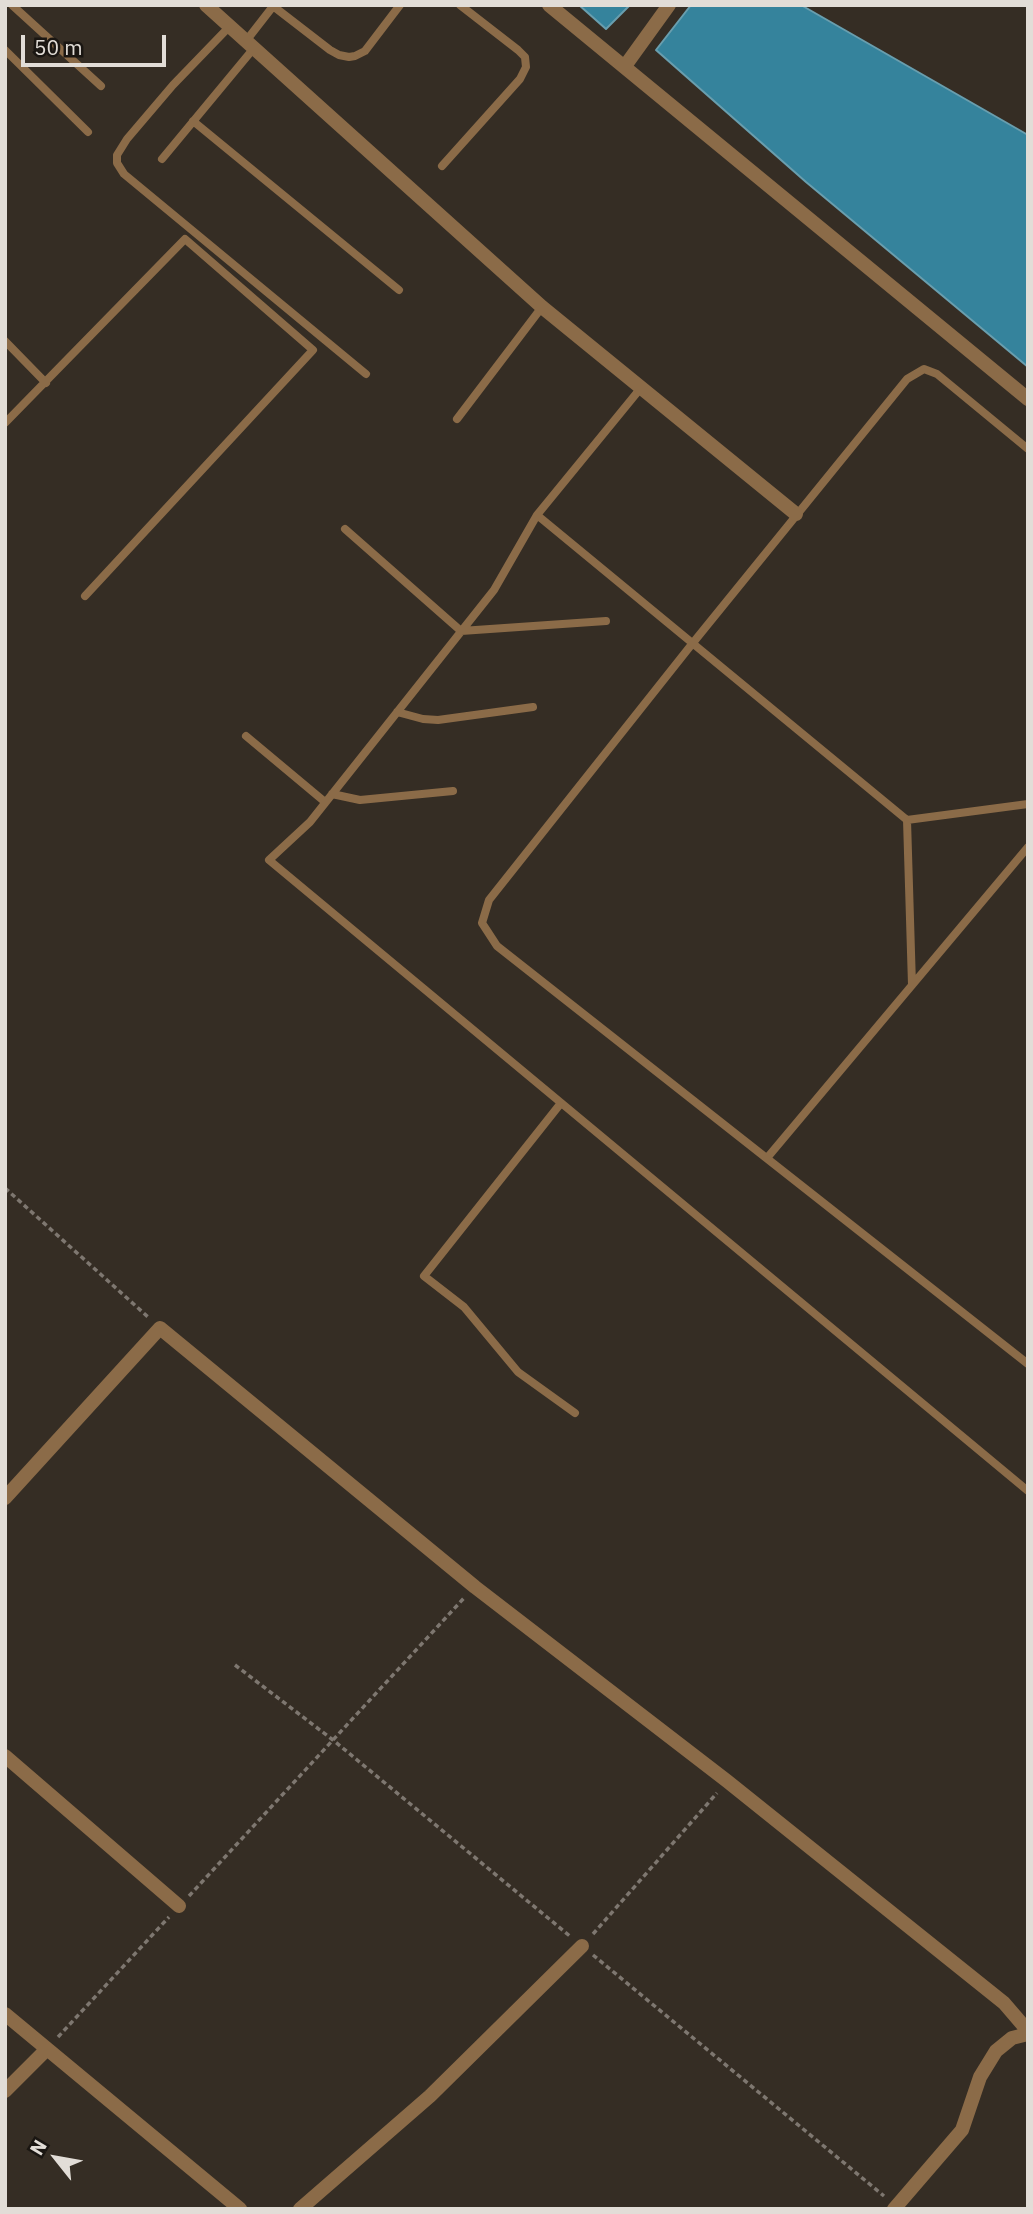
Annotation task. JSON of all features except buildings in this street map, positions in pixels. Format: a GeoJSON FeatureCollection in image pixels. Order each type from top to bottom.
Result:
{"type":"FeatureCollection","features":[{"type":"Feature","properties":{"kind":"street"},"geometry":{"type":"LineString","coordinates":[[206,5],[542,307],[796,514]]}},
{"type":"Feature","properties":{"kind":"street"},"geometry":{"type":"LineString","coordinates":[[549,5],[1028,399]]}},
{"type":"Feature","properties":{"kind":"street"},"geometry":{"type":"LineString","coordinates":[[625,66],[670,5]]}},
{"type":"Feature","properties":{"kind":"street"},"geometry":{"type":"LineString","coordinates":[[5,1498],[160,1328],[475,1587],[727,1781],[1004,2003],[1028,2033],[1012,2038],[996,2051],[980,2077],[962,2130],[897,2208]]}},
{"type":"Feature","properties":{"kind":"street"},"geometry":{"type":"LineString","coordinates":[[5,1756],[179,1906]]}},
{"type":"Feature","properties":{"kind":"street"},"geometry":{"type":"LineString","coordinates":[[300,2209],[430,2096],[582,1947]]}},
{"type":"Feature","properties":{"kind":"street"},"geometry":{"type":"LineString","coordinates":[[5,2014],[240,2209]]}},
{"type":"Feature","properties":{"kind":"street"},"geometry":{"type":"LineString","coordinates":[[5,2091],[47,2049]]}},
{"type":"Feature","properties":{"kind":"lane"},"geometry":{"type":"LineString","coordinates":[[12,5],[102,86]]}},
{"type":"Feature","properties":{"kind":"lane"},"geometry":{"type":"LineString","coordinates":[[162,159],[250,45],[274,6],[330,50],[349,57],[365,51],[400,5]]}},
{"type":"Feature","properties":{"kind":"lane"},"geometry":{"type":"LineString","coordinates":[[442,166],[520,79],[526,67],[522,54],[460,5]]}},
{"type":"Feature","properties":{"kind":"lane"},"geometry":{"type":"LineString","coordinates":[[230,26],[173,85],[127,139],[117,155],[117,163],[124,174],[366,374]]}},
{"type":"Feature","properties":{"kind":"lane"},"geometry":{"type":"LineString","coordinates":[[5,50],[88,132]]}},
{"type":"Feature","properties":{"kind":"lane"},"geometry":{"type":"LineString","coordinates":[[193,121],[399,290]]}},
{"type":"Feature","properties":{"kind":"lane"},"geometry":{"type":"LineString","coordinates":[[5,423],[186,239],[313,350],[85,596]]}},
{"type":"Feature","properties":{"kind":"lane"},"geometry":{"type":"LineString","coordinates":[[457,419],[542,307]]}},
{"type":"Feature","properties":{"kind":"lane"},"geometry":{"type":"LineString","coordinates":[[5,341],[47,383]]}},
{"type":"Feature","properties":{"kind":"lane"},"geometry":{"type":"LineString","coordinates":[[1028,449],[937,374],[924,369],[907,379],[692,643],[489,900],[482,923],[497,946],[1028,1364]]}},
{"type":"Feature","properties":{"kind":"lane"},"geometry":{"type":"LineString","coordinates":[[640,389],[537,515],[494,590],[461,632],[310,822],[269,860],[1028,1490]]}},
{"type":"Feature","properties":{"kind":"lane"},"geometry":{"type":"LineString","coordinates":[[537,515],[907,820],[1028,804]]}},
{"type":"Feature","properties":{"kind":"lane"},"geometry":{"type":"LineString","coordinates":[[345,529],[461,632],[606,621]]}},
{"type":"Feature","properties":{"kind":"lane"},"geometry":{"type":"LineString","coordinates":[[397,712],[438,720],[533,707]]}},
{"type":"Feature","properties":{"kind":"lane"},"geometry":{"type":"LineString","coordinates":[[246,736],[325,802]]}},
{"type":"Feature","properties":{"kind":"lane"},"geometry":{"type":"LineString","coordinates":[[332,794],[360,800],[453,792]]}},
{"type":"Feature","properties":{"kind":"lane"},"geometry":{"type":"LineString","coordinates":[[907,820],[912,985]]}},
{"type":"Feature","properties":{"kind":"lane"},"geometry":{"type":"LineString","coordinates":[[767,1158],[1028,847]]}},
{"type":"Feature","properties":{"kind":"lane"},"geometry":{"type":"LineString","coordinates":[[561,1103],[424,1276],[464,1307],[519,1372],[575,1413]]}},
{"type":"Feature","properties":{"kind":"path"},"geometry":{"type":"LineString","coordinates":[[5,1188],[160,1328]]}},
{"type":"Feature","properties":{"kind":"path"},"geometry":{"type":"LineString","coordinates":[[47,2049],[475,1587]]}},
{"type":"Feature","properties":{"kind":"path"},"geometry":{"type":"LineString","coordinates":[[235,1665],[333,1740],[897,2208]]}},
{"type":"Feature","properties":{"kind":"path"},"geometry":{"type":"LineString","coordinates":[[582,1947],[727,1781]]}},
{"type":"Feature","properties":{"kind":"water"},"geometry":{"type":"Polygon","coordinates":[[[579,5],[630,5],[606,29],[579,5]]]}},
{"type":"Feature","properties":{"kind":"water"},"geometry":{"type":"Polygon","coordinates":[[[691,5],[801,5],[1028,135],[1028,367],[806,182],[656,50],[691,5]]]}}]}
